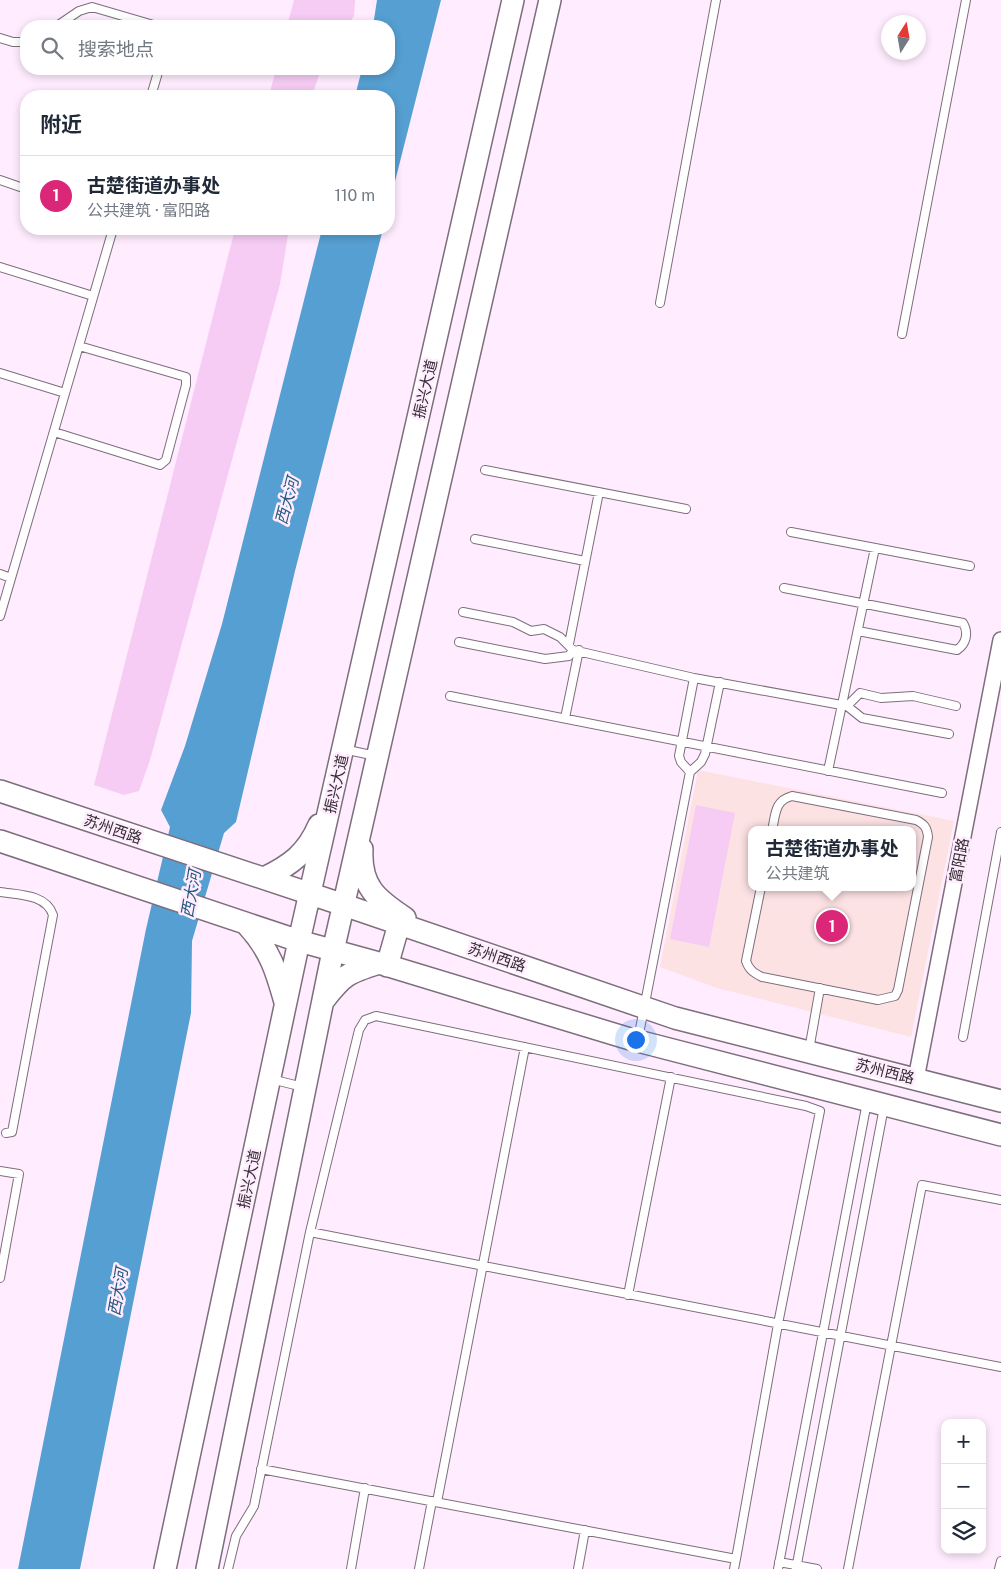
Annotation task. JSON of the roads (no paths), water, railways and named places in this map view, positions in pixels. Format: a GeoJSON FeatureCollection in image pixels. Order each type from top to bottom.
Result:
{"type":"FeatureCollection","features":[{"type":"Feature","properties":{"kind":"main road","name":"振兴大道"},"geometry":{"type":"LineString","coordinates":[[165,1569],[299,941],[513,0]]}},
{"type":"Feature","properties":{"kind":"main road"},"geometry":{"type":"LineString","coordinates":[[207,1569],[333,951],[550,0]]}},
{"type":"Feature","properties":{"kind":"main road","name":"苏州西路"},"geometry":{"type":"LineString","coordinates":[[0,791],[344,905],[675,1018],[1001,1101]]}},
{"type":"Feature","properties":{"kind":"main road"},"geometry":{"type":"LineString","coordinates":[[256,876],[284,868],[298,857],[312,841],[334,792]]}},
{"type":"Feature","properties":{"kind":"main road"},"geometry":{"type":"LineString","coordinates":[[364,817],[361,863],[363,874],[370,888],[382,903],[430,934]]}},
{"type":"Feature","properties":{"kind":"main road"},"geometry":{"type":"LineString","coordinates":[[0,841],[299,941],[383,964],[638,1041],[1001,1134]]}},
{"type":"Feature","properties":{"kind":"main road"},"geometry":{"type":"LineString","coordinates":[[239,922],[260,939],[270,955],[286,1005]]}},
{"type":"Feature","properties":{"kind":"main road"},"geometry":{"type":"LineString","coordinates":[[383,964],[400,924]]}},
{"type":"Feature","properties":{"kind":"main road"},"geometry":{"type":"LineString","coordinates":[[323,1002],[338,981],[350,972],[383,964]]}},
{"type":"Feature","properties":{"kind":"street","name":"富阳路"},"geometry":{"type":"LineString","coordinates":[[916,1079],[1001,640]]}},
{"type":"Feature","properties":{"kind":"lane"},"geometry":{"type":"LineString","coordinates":[[660,303],[716,0]]}},
{"type":"Feature","properties":{"kind":"lane"},"geometry":{"type":"LineString","coordinates":[[902,334],[966,0]]}},
{"type":"Feature","properties":{"kind":"lane"},"geometry":{"type":"LineString","coordinates":[[66,20],[79,11],[92,7],[136,20]]}},
{"type":"Feature","properties":{"kind":"lane"},"geometry":{"type":"LineString","coordinates":[[0,38],[20,42]]}},
{"type":"Feature","properties":{"kind":"lane"},"geometry":{"type":"LineString","coordinates":[[153,90],[157,75]]}},
{"type":"Feature","properties":{"kind":"lane"},"geometry":{"type":"LineString","coordinates":[[0,180],[20,186]]}},
{"type":"Feature","properties":{"kind":"lane"},"geometry":{"type":"LineString","coordinates":[[0,616],[111,235]]}},
{"type":"Feature","properties":{"kind":"lane"},"geometry":{"type":"LineString","coordinates":[[1,271],[93,296]]}},
{"type":"Feature","properties":{"kind":"lane"},"geometry":{"type":"LineString","coordinates":[[54,432],[160,465],[166,460],[186,385],[186,377],[79,346]]}},
{"type":"Feature","properties":{"kind":"lane"},"geometry":{"type":"LineString","coordinates":[[0,373],[65,393]]}},
{"type":"Feature","properties":{"kind":"lane"},"geometry":{"type":"LineString","coordinates":[[485,470],[686,509]]}},
{"type":"Feature","properties":{"kind":"lane"},"geometry":{"type":"LineString","coordinates":[[565,718],[585,561],[598,492]]}},
{"type":"Feature","properties":{"kind":"lane"},"geometry":{"type":"LineString","coordinates":[[791,532],[970,566]]}},
{"type":"Feature","properties":{"kind":"lane"},"geometry":{"type":"LineString","coordinates":[[475,539],[585,561]]}},
{"type":"Feature","properties":{"kind":"lane"},"geometry":{"type":"LineString","coordinates":[[828,771],[844,705],[875,548]]}},
{"type":"Feature","properties":{"kind":"lane"},"geometry":{"type":"LineString","coordinates":[[0,574],[11,578]]}},
{"type":"Feature","properties":{"kind":"lane"},"geometry":{"type":"LineString","coordinates":[[784,588],[963,624],[966,629],[966,639],[963,646],[957,650],[858,631]]}},
{"type":"Feature","properties":{"kind":"lane"},"geometry":{"type":"LineString","coordinates":[[463,612],[513,622],[531,630],[544,629],[560,637],[574,648],[694,678],[844,705],[862,718],[949,734]]}},
{"type":"Feature","properties":{"kind":"lane"},"geometry":{"type":"LineString","coordinates":[[459,642],[545,659],[569,656],[574,648]]}},
{"type":"Feature","properties":{"kind":"lane"},"geometry":{"type":"LineString","coordinates":[[690,772],[681,762],[679,756],[680,742],[694,678]]}},
{"type":"Feature","properties":{"kind":"lane"},"geometry":{"type":"LineString","coordinates":[[638,1041],[690,772],[701,762],[706,747],[720,682]]}},
{"type":"Feature","properties":{"kind":"lane"},"geometry":{"type":"LineString","coordinates":[[844,705],[860,693],[881,698],[912,696],[956,706]]}},
{"type":"Feature","properties":{"kind":"lane"},"geometry":{"type":"LineString","coordinates":[[450,696],[942,794]]}},
{"type":"Feature","properties":{"kind":"lane"},"geometry":{"type":"LineString","coordinates":[[343,749],[378,757]]}},
{"type":"Feature","properties":{"kind":"lane"},"geometry":{"type":"LineString","coordinates":[[760,891],[746,961],[749,968],[762,977],[878,1000],[895,996],[898,990],[928,837],[923,823],[916,820],[792,796],[783,799],[779,804],[773,826]]}},
{"type":"Feature","properties":{"kind":"lane"},"geometry":{"type":"LineString","coordinates":[[962,1037],[1001,832]]}},
{"type":"Feature","properties":{"kind":"lane"},"geometry":{"type":"LineString","coordinates":[[0,892],[37,898],[45,902],[53,915],[12,1132],[6,1133]]}},
{"type":"Feature","properties":{"kind":"lane"},"geometry":{"type":"LineString","coordinates":[[809,1052],[820,988]]}},
{"type":"Feature","properties":{"kind":"lane"},"geometry":{"type":"LineString","coordinates":[[228,1569],[236,1536],[254,1506],[310,1232],[359,1030],[365,1020],[376,1016],[806,1106],[820,1111],[778,1324],[734,1569]]}},
{"type":"Feature","properties":{"kind":"lane"},"geometry":{"type":"LineString","coordinates":[[419,1569],[525,1047]]}},
{"type":"Feature","properties":{"kind":"lane"},"geometry":{"type":"LineString","coordinates":[[270,1078],[305,1087]]}},
{"type":"Feature","properties":{"kind":"lane"},"geometry":{"type":"LineString","coordinates":[[628,1294],[670,1078]]}},
{"type":"Feature","properties":{"kind":"lane"},"geometry":{"type":"LineString","coordinates":[[817,1569],[779,1565],[823,1333],[876,1102]]}},
{"type":"Feature","properties":{"kind":"lane"},"geometry":{"type":"LineString","coordinates":[[796,1567],[840,1336],[876,1102]]}},
{"type":"Feature","properties":{"kind":"lane"},"geometry":{"type":"LineString","coordinates":[[0,1171],[19,1174],[0,1278]]}},
{"type":"Feature","properties":{"kind":"lane"},"geometry":{"type":"LineString","coordinates":[[848,1569],[922,1185],[1001,1200]]}},
{"type":"Feature","properties":{"kind":"lane"},"geometry":{"type":"LineString","coordinates":[[310,1232],[1001,1368]]}},
{"type":"Feature","properties":{"kind":"lane"},"geometry":{"type":"LineString","coordinates":[[261,1469],[736,1559]]}},
{"type":"Feature","properties":{"kind":"lane"},"geometry":{"type":"LineString","coordinates":[[351,1569],[365,1488]]}},
{"type":"Feature","properties":{"kind":"lane"},"geometry":{"type":"LineString","coordinates":[[578,1569],[585,1530]]}},
{"type":"Feature","properties":{"kind":"lane"},"geometry":{"type":"LineString","coordinates":[[999,1569],[1001,1561]]}},
{"type":"Feature","properties":{"kind":"water"},"geometry":{"type":"Polygon","coordinates":[[[377,0],[441,0],[395,181],[395,90],[357,90],[360,75],[395,75],[395,20],[374,20],[377,0]]]}},
{"type":"Feature","properties":{"kind":"water","name":"西大河"},"geometry":{"type":"Polygon","coordinates":[[[320,235],[381,235],[295,571],[236,822],[224,833],[192,941],[191,1013],[80,1569],[18,1569],[146,929],[170,827],[161,810],[185,746],[222,624],[320,235]]]}},
{"type":"Feature","properties":{"kind":"place","name":"古楚街道办事处"},"geometry":{"type":"Point","coordinates":[832,926]}}]}
